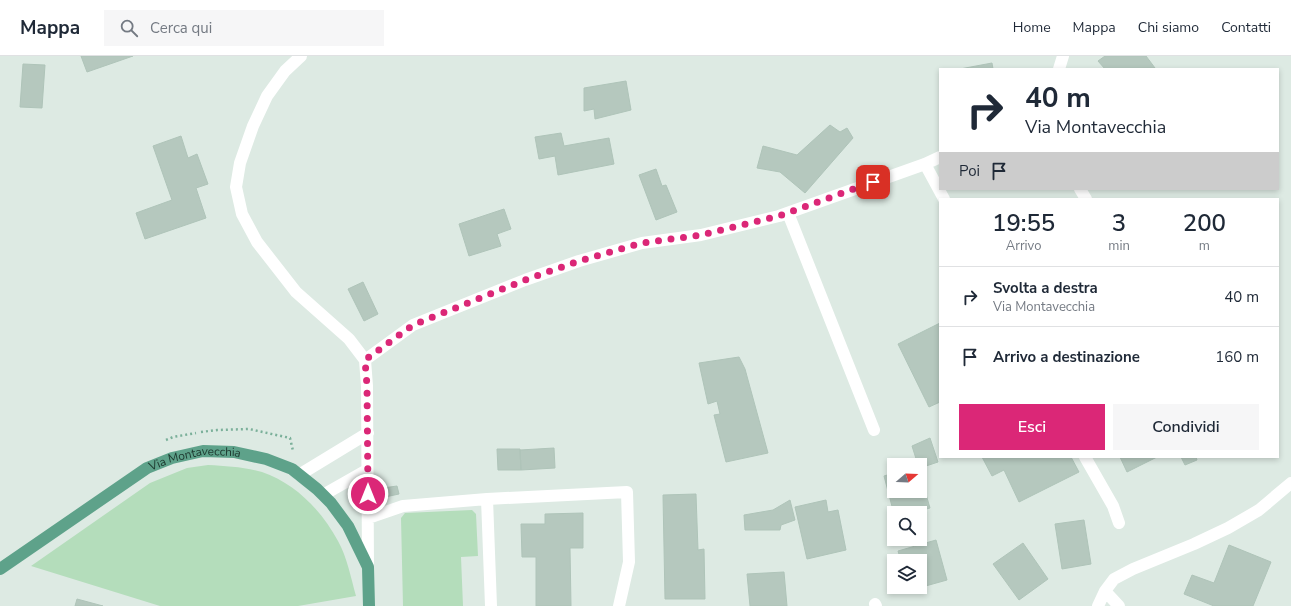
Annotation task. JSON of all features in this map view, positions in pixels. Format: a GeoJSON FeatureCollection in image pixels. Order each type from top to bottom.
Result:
{"type":"FeatureCollection","features":[{"type":"Feature","properties":{"kind":"main road","name":"Via Montavecchia"},"geometry":{"type":"LineString","coordinates":[[0,569],[147,468],[172,458],[202,451],[234,452],[266,459],[292,469],[331,503],[348,526],[368,568],[369,606]]}},
{"type":"Feature","properties":{"kind":"street"},"geometry":{"type":"LineString","coordinates":[[301,56],[285,71],[267,96],[253,126],[240,163],[236,186],[242,214],[256,242],[296,292],[349,339],[365,360],[413,325],[525,280],[579,261],[642,243],[701,235],[788,213],[925,164],[939,157]]}},
{"type":"Feature","properties":{"kind":"street"},"geometry":{"type":"LineString","coordinates":[[1059,68],[1063,56]]}},
{"type":"Feature","properties":{"kind":"street"},"geometry":{"type":"LineString","coordinates":[[925,164],[939,190]]}},
{"type":"Feature","properties":{"kind":"street"},"geometry":{"type":"LineString","coordinates":[[788,213],[874,430]]}},
{"type":"Feature","properties":{"kind":"street","name":"Via Montavecchia"},"geometry":{"type":"LineString","coordinates":[[365,360],[368,433],[368,568]]}},
{"type":"Feature","properties":{"kind":"street"},"geometry":{"type":"LineString","coordinates":[[299,475],[368,433]]}},
{"type":"Feature","properties":{"kind":"street"},"geometry":{"type":"LineString","coordinates":[[1086,458],[1113,506],[1119,523]]}},
{"type":"Feature","properties":{"kind":"street"},"geometry":{"type":"LineString","coordinates":[[323,495],[367,470]]}},
{"type":"Feature","properties":{"kind":"street"},"geometry":{"type":"LineString","coordinates":[[1098,606],[1105,591],[1114,579],[1228,528],[1259,510],[1291,483]]}},
{"type":"Feature","properties":{"kind":"street"},"geometry":{"type":"LineString","coordinates":[[368,518],[403,506],[487,499],[628,492],[629,562],[619,606]]}},
{"type":"Feature","properties":{"kind":"street"},"geometry":{"type":"LineString","coordinates":[[487,499],[491,606]]}},
{"type":"Feature","properties":{"kind":"street"},"geometry":{"type":"LineString","coordinates":[[1105,591],[1119,606]]}},
{"type":"Feature","properties":{"kind":"green space"},"geometry":{"type":"Polygon","coordinates":[[[208,465],[229,466],[262,472],[286,483],[306,499],[324,519],[338,541],[346,561],[356,596],[298,606],[160,606],[31,566],[150,483],[187,468],[208,465]]]}},
{"type":"Feature","properties":{"kind":"green space"},"geometry":{"type":"Polygon","coordinates":[[[472,510],[476,514],[478,556],[461,557],[463,606],[403,606],[401,518],[405,513],[472,510]]]}},
{"type":"Feature","properties":{"kind":"building"},"geometry":{"type":"Polygon","coordinates":[[[81,56],[133,56],[87,72],[81,56]]]}},
{"type":"Feature","properties":{"kind":"building"},"geometry":{"type":"Polygon","coordinates":[[[1105,56],[1146,56],[1155,68],[1104,68],[1098,61],[1105,56]]]}},
{"type":"Feature","properties":{"kind":"building"},"geometry":{"type":"Polygon","coordinates":[[[992,63],[993,68],[965,68],[992,63]]]}},
{"type":"Feature","properties":{"kind":"building"},"geometry":{"type":"Polygon","coordinates":[[[23,64],[45,65],[42,108],[20,107],[23,64]]]}},
{"type":"Feature","properties":{"kind":"building"},"geometry":{"type":"Polygon","coordinates":[[[626,81],[631,110],[595,119],[594,109],[584,111],[584,88],[626,81]]]}},
{"type":"Feature","properties":{"kind":"building"},"geometry":{"type":"Polygon","coordinates":[[[830,125],[840,132],[847,128],[853,138],[805,193],[780,172],[757,168],[763,146],[797,155],[830,125]]]}},
{"type":"Feature","properties":{"kind":"building"},"geometry":{"type":"Polygon","coordinates":[[[561,133],[564,146],[609,138],[614,164],[558,175],[555,156],[539,159],[535,137],[561,133]]]}},
{"type":"Feature","properties":{"kind":"building"},"geometry":{"type":"Polygon","coordinates":[[[181,136],[188,158],[197,154],[208,184],[196,188],[206,218],[145,239],[136,213],[172,200],[153,146],[181,136]]]}},
{"type":"Feature","properties":{"kind":"building"},"geometry":{"type":"Polygon","coordinates":[[[656,169],[662,186],[666,185],[677,212],[656,220],[639,175],[656,169]]]}},
{"type":"Feature","properties":{"kind":"building"},"geometry":{"type":"Polygon","coordinates":[[[504,209],[511,229],[497,234],[501,246],[469,256],[459,224],[504,209]]]}},
{"type":"Feature","properties":{"kind":"building"},"geometry":{"type":"Polygon","coordinates":[[[363,282],[378,314],[364,321],[348,289],[363,282]]]}},
{"type":"Feature","properties":{"kind":"building"},"geometry":{"type":"Polygon","coordinates":[[[939,324],[939,402],[929,407],[898,344],[939,324]]]}},
{"type":"Feature","properties":{"kind":"building"},"geometry":{"type":"Polygon","coordinates":[[[739,357],[745,369],[768,453],[726,462],[714,415],[720,414],[717,401],[708,404],[699,363],[739,357]]]}},
{"type":"Feature","properties":{"kind":"building"},"geometry":{"type":"Polygon","coordinates":[[[930,438],[938,462],[927,466],[927,458],[916,458],[912,446],[930,438]]]}},
{"type":"Feature","properties":{"kind":"building"},"geometry":{"type":"Polygon","coordinates":[[[554,448],[555,468],[521,470],[520,450],[554,448]]]}},
{"type":"Feature","properties":{"kind":"building"},"geometry":{"type":"Polygon","coordinates":[[[497,449],[520,449],[521,470],[498,470],[497,449]]]}},
{"type":"Feature","properties":{"kind":"building"},"geometry":{"type":"Polygon","coordinates":[[[983,458],[1072,458],[1079,472],[1019,502],[1004,470],[992,476],[983,458]]]}},
{"type":"Feature","properties":{"kind":"building"},"geometry":{"type":"Polygon","coordinates":[[[1120,458],[1155,458],[1127,472],[1120,458]]]}},
{"type":"Feature","properties":{"kind":"building"},"geometry":{"type":"Polygon","coordinates":[[[1182,458],[1196,458],[1197,460],[1185,465],[1182,458]]]}},
{"type":"Feature","properties":{"kind":"building"},"geometry":{"type":"Polygon","coordinates":[[[887,475],[887,487],[884,476],[887,475]]]}},
{"type":"Feature","properties":{"kind":"building"},"geometry":{"type":"Polygon","coordinates":[[[397,486],[399,494],[385,497],[383,488],[397,486]]]}},
{"type":"Feature","properties":{"kind":"building"},"geometry":{"type":"Polygon","coordinates":[[[696,494],[698,550],[704,549],[705,599],[665,599],[663,495],[696,494]]]}},
{"type":"Feature","properties":{"kind":"building"},"geometry":{"type":"Polygon","coordinates":[[[890,498],[927,498],[930,508],[927,509],[927,506],[892,506],[890,498]]]}},
{"type":"Feature","properties":{"kind":"building"},"geometry":{"type":"Polygon","coordinates":[[[790,500],[795,520],[781,525],[780,530],[745,530],[744,515],[773,510],[790,500]]]}},
{"type":"Feature","properties":{"kind":"building"},"geometry":{"type":"Polygon","coordinates":[[[826,500],[828,512],[838,510],[846,550],[807,559],[795,507],[826,500]]]}},
{"type":"Feature","properties":{"kind":"building"},"geometry":{"type":"Polygon","coordinates":[[[583,513],[583,548],[570,548],[571,606],[536,606],[536,557],[522,557],[521,524],[545,524],[545,514],[583,513]]]}},
{"type":"Feature","properties":{"kind":"building"},"geometry":{"type":"Polygon","coordinates":[[[1084,520],[1091,564],[1062,569],[1055,524],[1084,520]]]}},
{"type":"Feature","properties":{"kind":"building"},"geometry":{"type":"Polygon","coordinates":[[[936,540],[947,580],[927,586],[927,554],[899,554],[898,551],[915,546],[927,546],[927,543],[936,540]]]}},
{"type":"Feature","properties":{"kind":"building"},"geometry":{"type":"Polygon","coordinates":[[[1023,543],[1048,579],[1019,600],[993,564],[1023,543]]]}},
{"type":"Feature","properties":{"kind":"building"},"geometry":{"type":"Polygon","coordinates":[[[1229,545],[1271,562],[1253,606],[1214,606],[1184,594],[1192,575],[1214,583],[1229,545]]]}},
{"type":"Feature","properties":{"kind":"building"},"geometry":{"type":"Polygon","coordinates":[[[784,572],[787,606],[750,606],[747,574],[784,572]]]}},
{"type":"Feature","properties":{"kind":"building"},"geometry":{"type":"Polygon","coordinates":[[[77,599],[103,606],[75,606],[77,599]]]}},
{"type":"Feature","properties":{"kind":"route"},"geometry":{"type":"LineString","coordinates":[[368,494],[367,386],[365,360],[413,325],[525,280],[579,261],[642,243],[701,235],[779,216],[873,182]]}}]}
